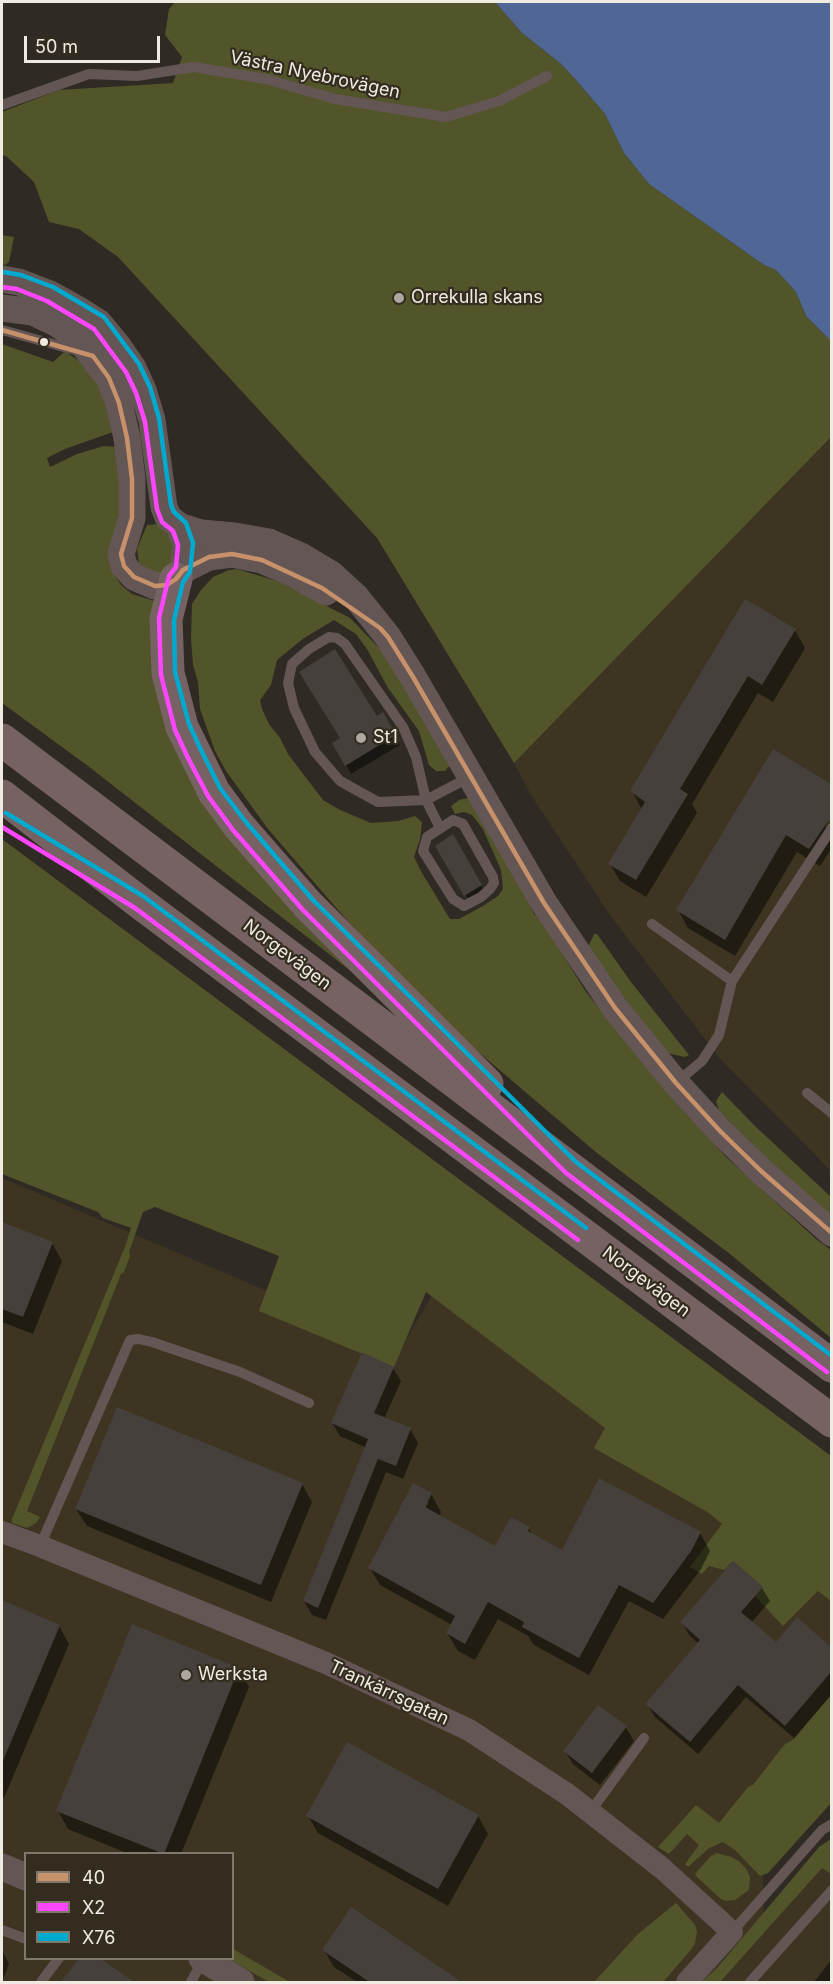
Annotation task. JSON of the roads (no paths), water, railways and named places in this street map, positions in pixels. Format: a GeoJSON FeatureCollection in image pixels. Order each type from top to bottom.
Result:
{"type":"FeatureCollection","features":[{"type":"Feature","properties":{"kind":"highway"},"geometry":{"type":"LineString","coordinates":[[180,574],[166,619],[168,673],[182,727],[214,792],[239,826],[308,905],[571,1168]]}},
{"type":"Feature","properties":{"kind":"highway","name":"Norgevägen"},"geometry":{"type":"LineString","coordinates":[[2,740],[831,1365]]}},
{"type":"Feature","properties":{"kind":"highway","name":"Norgevägen"},"geometry":{"type":"LineString","coordinates":[[2,796],[139,902],[831,1421]]}},
{"type":"Feature","properties":{"kind":"highway"},"geometry":{"type":"LineString","coordinates":[[2,819],[139,902]]}},
{"type":"Feature","properties":{"kind":"street"},"geometry":{"type":"LineString","coordinates":[[2,279],[19,282],[50,294],[77,309],[99,323],[118,346],[133,368],[143,390],[152,420],[164,507],[168,517],[179,526],[201,533],[269,542],[301,556],[331,574],[356,597],[388,638],[413,677],[562,933],[615,1008],[676,1083],[761,1171],[831,1233]]}},
{"type":"Feature","properties":{"kind":"street"},"geometry":{"type":"LineString","coordinates":[[2,308],[33,312],[56,323],[79,339],[109,378],[119,403],[127,438],[133,503],[132,518],[121,554],[124,566],[134,577],[154,586],[167,585],[180,574],[209,557],[232,554],[262,560],[321,588],[380,628]]}},
{"type":"Feature","properties":{"kind":"street"},"geometry":{"type":"LineString","coordinates":[[179,526],[186,544],[180,574]]}},
{"type":"Feature","properties":{"kind":"street","name":"Trankärrsgatan"},"geometry":{"type":"LineString","coordinates":[[2,1532],[326,1663],[468,1730],[591,1812],[663,1869],[732,1932]]}},
{"type":"Feature","properties":{"kind":"street"},"geometry":{"type":"LineString","coordinates":[[2,1867],[24,1876]]}},
{"type":"Feature","properties":{"kind":"street"},"geometry":{"type":"LineString","coordinates":[[687,1983],[732,1932]]}},
{"type":"Feature","properties":{"kind":"street"},"geometry":{"type":"LineString","coordinates":[[199,1967],[241,1983]]}},
{"type":"Feature","properties":{"kind":"lane","name":"Västra Nyebrovägen"},"geometry":{"type":"LineString","coordinates":[[2,105],[89,74],[137,76],[194,67],[267,79],[335,99],[446,117],[499,101],[547,76]]}},
{"type":"Feature","properties":{"kind":"lane"},"geometry":{"type":"LineString","coordinates":[[2,330],[93,356]]}},
{"type":"Feature","properties":{"kind":"lane"},"geometry":{"type":"LineString","coordinates":[[440,828],[426,800],[416,757],[403,727],[345,644],[338,638],[328,637],[309,649],[292,664],[288,683],[294,708],[315,752],[340,782],[378,802],[426,800],[470,776]]}},
{"type":"Feature","properties":{"kind":"lane"},"geometry":{"type":"LineString","coordinates":[[453,820],[463,824],[493,877],[494,883],[490,889],[464,906],[453,899],[423,851],[427,837],[440,828],[453,820]]}},
{"type":"Feature","properties":{"kind":"lane"},"geometry":{"type":"LineString","coordinates":[[676,1083],[702,1061],[719,1035],[732,981],[831,828]]}},
{"type":"Feature","properties":{"kind":"lane"},"geometry":{"type":"LineString","coordinates":[[652,924],[732,981]]}},
{"type":"Feature","properties":{"kind":"lane"},"geometry":{"type":"LineString","coordinates":[[807,1092],[831,1113]]}},
{"type":"Feature","properties":{"kind":"lane"},"geometry":{"type":"LineString","coordinates":[[40,1546],[130,1340],[139,1339],[152,1342],[240,1372],[309,1403]]}},
{"type":"Feature","properties":{"kind":"lane"},"geometry":{"type":"LineString","coordinates":[[591,1812],[644,1738]]}},
{"type":"Feature","properties":{"kind":"lane"},"geometry":{"type":"LineString","coordinates":[[732,1932],[822,1830],[831,1824]]}},
{"type":"Feature","properties":{"kind":"lane"},"geometry":{"type":"LineString","coordinates":[[750,1983],[831,1890]]}},
{"type":"Feature","properties":{"kind":"lane"},"geometry":{"type":"LineString","coordinates":[[2,1930],[24,1938]]}},
{"type":"Feature","properties":{"kind":"lane"},"geometry":{"type":"LineString","coordinates":[[40,1983],[59,1960]]}},
{"type":"Feature","properties":{"kind":"water"},"geometry":{"type":"Polygon","coordinates":[[[495,2],[831,2],[831,341],[806,316],[796,292],[776,270],[764,265],[649,184],[624,153],[605,114],[560,63],[522,33],[495,2]]]}},
{"type":"Feature","properties":{"kind":"place","name":"Orrekulla skans"},"geometry":{"type":"Point","coordinates":[399,298]}},
{"type":"Feature","properties":{"kind":"place","name":"St1"},"geometry":{"type":"Point","coordinates":[361,738]}},
{"type":"Feature","properties":{"kind":"place","name":"Werksta"},"geometry":{"type":"Point","coordinates":[186,1675]}}]}
